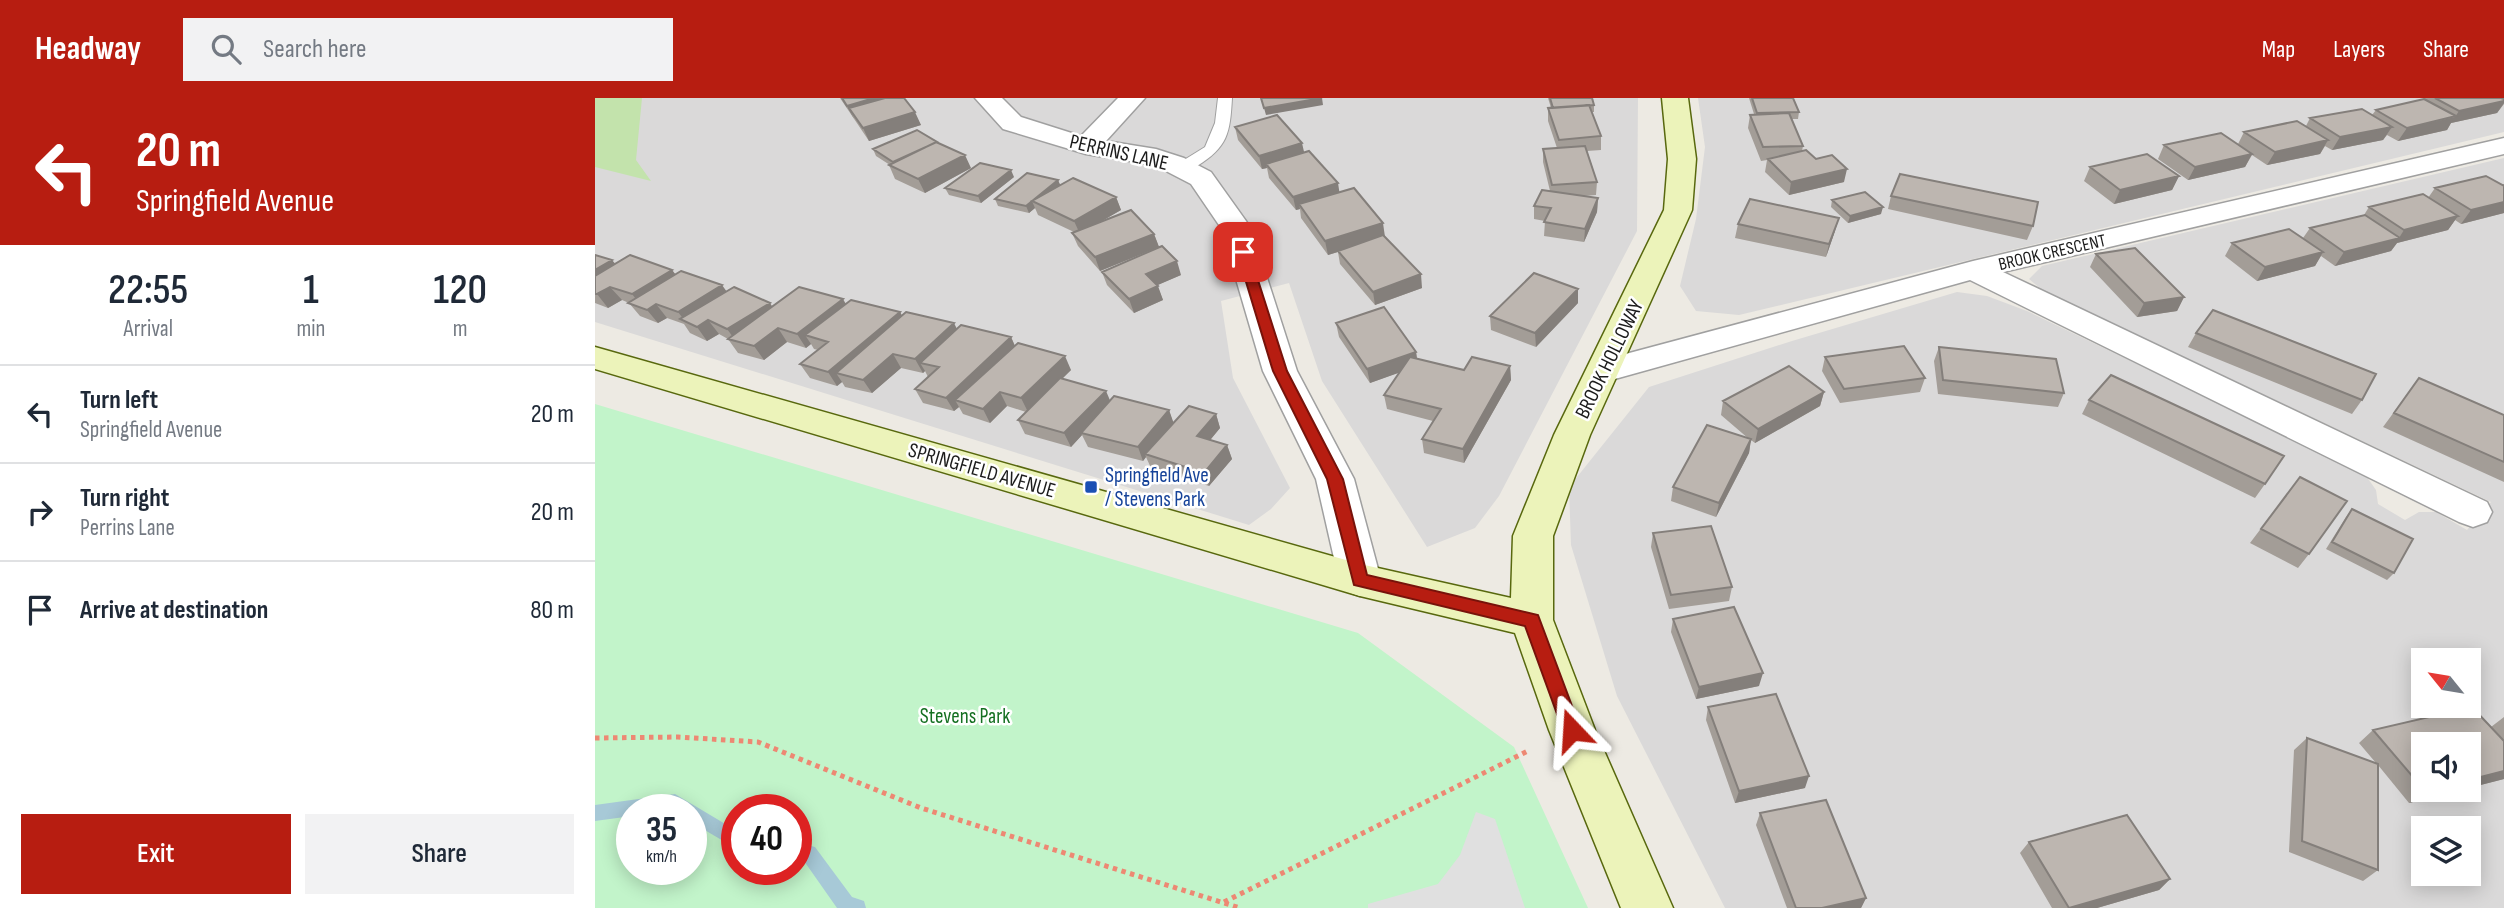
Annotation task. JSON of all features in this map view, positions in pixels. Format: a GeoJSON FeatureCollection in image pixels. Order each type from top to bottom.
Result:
{"type":"FeatureCollection","features":[{"type":"Feature","properties":{"kind":"street","name":"PERRINS LANE"},"geometry":{"type":"LineString","coordinates":[[988,98],[1012,122],[1086,145],[1146,155],[1201,178],[1236,228],[1280,371],[1335,479],[1360,580]]}},
{"type":"Feature","properties":{"kind":"street"},"geometry":{"type":"LineString","coordinates":[[1086,145],[1132,98]]}},
{"type":"Feature","properties":{"kind":"street","name":"BROOK HOLLOWAY"},"geometry":{"type":"LineString","coordinates":[[1532,620],[1533,536],[1572,435],[1678,210],[1682,159],[1675,98]]}},
{"type":"Feature","properties":{"kind":"street","name":"BROOK CRESCENT"},"geometry":{"type":"LineString","coordinates":[[1604,371],[1973,270],[2504,146]]}},
{"type":"Feature","properties":{"kind":"street"},"geometry":{"type":"LineString","coordinates":[[1973,270],[2401,494],[2473,512]]}},
{"type":"Feature","properties":{"kind":"street","name":"SPRINGFIELD AVENUE"},"geometry":{"type":"LineString","coordinates":[[595,358],[1360,580],[1532,620]]}},
{"type":"Feature","properties":{"kind":"street"},"geometry":{"type":"LineString","coordinates":[[1532,620],[1572,730],[1647,908]]}},
{"type":"Feature","properties":{"kind":"lane"},"geometry":{"type":"LineString","coordinates":[[1182,168],[1212,150],[1223,123],[1225,98]]}},
{"type":"Feature","properties":{"kind":"path"},"geometry":{"type":"LineString","coordinates":[[1224,902],[1572,730]]}},
{"type":"Feature","properties":{"kind":"path"},"geometry":{"type":"LineString","coordinates":[[595,738],[678,737],[758,742],[921,808],[1240,908]]}},
{"type":"Feature","properties":{"kind":"shaded area"},"geometry":{"type":"Polygon","coordinates":[[[595,98],[1638,98],[1637,231],[1499,496],[1475,528],[1427,547],[1322,381],[1289,283],[1221,301],[1233,378],[1290,488],[1271,509],[1249,525],[595,322],[595,98]]]}},
{"type":"Feature","properties":{"kind":"shaded area"},"geometry":{"type":"Polygon","coordinates":[[[1698,98],[2504,98],[2504,132],[1739,315],[1696,311],[1680,286],[1696,219],[1705,147],[1698,98]]]}},
{"type":"Feature","properties":{"kind":"shaded area"},"geometry":{"type":"Polygon","coordinates":[[[2504,158],[2504,908],[1725,908],[1617,696],[1571,545],[1569,487],[1649,387],[1957,292],[1987,296],[2027,311],[2364,473],[2376,490],[2378,504],[2405,520],[2419,512],[2436,512],[2467,530],[2491,502],[2041,289],[2029,279],[2042,266],[2504,158]]]}},
{"type":"Feature","properties":{"kind":"shaded area"},"geometry":{"type":"Polygon","coordinates":[[[1476,812],[1495,819],[1525,908],[1368,908],[1368,904],[1438,884],[1460,855],[1476,812]]]}},
{"type":"Feature","properties":{"kind":"green space"},"geometry":{"type":"Polygon","coordinates":[[[595,98],[642,98],[636,160],[651,181],[595,167],[595,98]]]}},
{"type":"Feature","properties":{"kind":"green space","name":"Stevens Park"},"geometry":{"type":"Polygon","coordinates":[[[595,404],[1358,633],[1514,747],[1588,908],[595,908],[595,404]]]}},
{"type":"Feature","properties":{"kind":"building"},"geometry":{"type":"Polygon","coordinates":[[[842,98],[874,98],[847,106],[842,98]]]}},
{"type":"Feature","properties":{"kind":"building"},"geometry":{"type":"Polygon","coordinates":[[[885,98],[904,98],[915,112],[863,128],[849,108],[885,98]]]}},
{"type":"Feature","properties":{"kind":"building"},"geometry":{"type":"Polygon","coordinates":[[[1261,98],[1322,98],[1264,108],[1261,98]]]}},
{"type":"Feature","properties":{"kind":"building"},"geometry":{"type":"Polygon","coordinates":[[[1550,98],[1592,98],[1594,105],[1553,108],[1550,98]]]}},
{"type":"Feature","properties":{"kind":"building"},"geometry":{"type":"Polygon","coordinates":[[[1752,98],[1793,98],[1799,112],[1757,113],[1752,98]]]}},
{"type":"Feature","properties":{"kind":"building"},"geometry":{"type":"Polygon","coordinates":[[[2435,98],[2501,98],[2504,101],[2459,111],[2435,98]]]}},
{"type":"Feature","properties":{"kind":"building"},"geometry":{"type":"Polygon","coordinates":[[[2424,99],[2456,116],[2407,128],[2376,110],[2424,99]]]}},
{"type":"Feature","properties":{"kind":"building"},"geometry":{"type":"Polygon","coordinates":[[[1589,105],[1601,136],[1559,140],[1548,108],[1589,105]]]}},
{"type":"Feature","properties":{"kind":"building"},"geometry":{"type":"Polygon","coordinates":[[[2362,109],[2392,127],[2340,137],[2310,118],[2362,109]]]}},
{"type":"Feature","properties":{"kind":"building"},"geometry":{"type":"Polygon","coordinates":[[[1789,113],[1803,146],[1763,147],[1750,115],[1789,113]]]}},
{"type":"Feature","properties":{"kind":"building"},"geometry":{"type":"Polygon","coordinates":[[[1277,115],[1302,143],[1259,156],[1235,127],[1277,115]]]}},
{"type":"Feature","properties":{"kind":"building"},"geometry":{"type":"Polygon","coordinates":[[[2297,121],[2328,140],[2275,152],[2244,132],[2297,121]]]}},
{"type":"Feature","properties":{"kind":"building"},"geometry":{"type":"Polygon","coordinates":[[[917,130],[937,142],[893,162],[873,149],[917,130]]]}},
{"type":"Feature","properties":{"kind":"building"},"geometry":{"type":"Polygon","coordinates":[[[2221,133],[2252,154],[2195,167],[2164,145],[2221,133]]]}},
{"type":"Feature","properties":{"kind":"building"},"geometry":{"type":"Polygon","coordinates":[[[936,142],[965,155],[918,179],[889,165],[936,142]]]}},
{"type":"Feature","properties":{"kind":"building"},"geometry":{"type":"Polygon","coordinates":[[[1585,146],[1597,182],[1552,185],[1543,149],[1585,146]]]}},
{"type":"Feature","properties":{"kind":"building"},"geometry":{"type":"Polygon","coordinates":[[[1806,150],[1816,159],[1832,155],[1847,169],[1791,182],[1768,159],[1806,150]]]}},
{"type":"Feature","properties":{"kind":"building"},"geometry":{"type":"Polygon","coordinates":[[[1309,151],[1338,183],[1293,197],[1266,164],[1309,151]]]}},
{"type":"Feature","properties":{"kind":"building"},"geometry":{"type":"Polygon","coordinates":[[[2147,154],[2179,176],[2120,190],[2090,167],[2147,154]]]}},
{"type":"Feature","properties":{"kind":"building"},"geometry":{"type":"Polygon","coordinates":[[[980,163],[1011,170],[978,196],[945,188],[980,163]]]}},
{"type":"Feature","properties":{"kind":"building"},"geometry":{"type":"Polygon","coordinates":[[[1027,173],[1058,180],[1026,206],[995,199],[1027,173]]]}},
{"type":"Feature","properties":{"kind":"building"},"geometry":{"type":"Polygon","coordinates":[[[1900,174],[2038,202],[2033,226],[1891,196],[1900,174]]]}},
{"type":"Feature","properties":{"kind":"building"},"geometry":{"type":"Polygon","coordinates":[[[2486,176],[2504,186],[2504,202],[2471,210],[2435,188],[2486,176]]]}},
{"type":"Feature","properties":{"kind":"building"},"geometry":{"type":"Polygon","coordinates":[[[1073,178],[1116,197],[1074,221],[1032,201],[1073,178]]]}},
{"type":"Feature","properties":{"kind":"building"},"geometry":{"type":"Polygon","coordinates":[[[1354,188],[1383,223],[1325,241],[1299,204],[1354,188]]]}},
{"type":"Feature","properties":{"kind":"building"},"geometry":{"type":"Polygon","coordinates":[[[1542,190],[1598,198],[1585,229],[1544,222],[1551,208],[1534,206],[1542,190]]]}},
{"type":"Feature","properties":{"kind":"building"},"geometry":{"type":"Polygon","coordinates":[[[1865,192],[1883,207],[1850,216],[1832,200],[1865,192]]]}},
{"type":"Feature","properties":{"kind":"building"},"geometry":{"type":"Polygon","coordinates":[[[2423,194],[2458,216],[2404,230],[2369,207],[2423,194]]]}},
{"type":"Feature","properties":{"kind":"building"},"geometry":{"type":"Polygon","coordinates":[[[1750,199],[1839,218],[1829,244],[1738,224],[1750,199]]]}},
{"type":"Feature","properties":{"kind":"building"},"geometry":{"type":"Polygon","coordinates":[[[1131,210],[1154,234],[1095,257],[1072,233],[1131,210]]]}},
{"type":"Feature","properties":{"kind":"building"},"geometry":{"type":"Polygon","coordinates":[[[2365,215],[2400,238],[2344,252],[2310,228],[2365,215]]]}},
{"type":"Feature","properties":{"kind":"building"},"geometry":{"type":"Polygon","coordinates":[[[2289,229],[2323,252],[2265,267],[2232,243],[2289,229]]]}},
{"type":"Feature","properties":{"kind":"building"},"geometry":{"type":"Polygon","coordinates":[[[1383,235],[1421,274],[1373,292],[1338,251],[1383,235]]]}},
{"type":"Feature","properties":{"kind":"building"},"geometry":{"type":"Polygon","coordinates":[[[1162,246],[1177,261],[1146,274],[1158,286],[1129,299],[1102,272],[1162,246]]]}},
{"type":"Feature","properties":{"kind":"building"},"geometry":{"type":"Polygon","coordinates":[[[2135,248],[2184,297],[2144,303],[2096,254],[2135,248]]]}},
{"type":"Feature","properties":{"kind":"building"},"geometry":{"type":"Polygon","coordinates":[[[595,255],[612,260],[595,270],[595,255]]]}},
{"type":"Feature","properties":{"kind":"building"},"geometry":{"type":"Polygon","coordinates":[[[630,255],[672,270],[632,294],[610,287],[595,294],[595,276],[630,255]]]}},
{"type":"Feature","properties":{"kind":"building"},"geometry":{"type":"Polygon","coordinates":[[[681,271],[722,285],[678,312],[656,304],[647,310],[628,303],[681,271]]]}},
{"type":"Feature","properties":{"kind":"building"},"geometry":{"type":"Polygon","coordinates":[[[1534,273],[1578,289],[1535,333],[1490,316],[1534,273]]]}},
{"type":"Feature","properties":{"kind":"building"},"geometry":{"type":"Polygon","coordinates":[[[734,287],[770,303],[727,329],[708,320],[697,327],[680,319],[734,287]]]}},
{"type":"Feature","properties":{"kind":"building"},"geometry":{"type":"Polygon","coordinates":[[[799,287],[843,299],[797,334],[778,328],[754,346],[728,339],[799,287]]]}},
{"type":"Feature","properties":{"kind":"building"},"geometry":{"type":"Polygon","coordinates":[[[851,300],[900,312],[828,372],[800,364],[828,342],[805,335],[851,300]]]}},
{"type":"Feature","properties":{"kind":"building"},"geometry":{"type":"Polygon","coordinates":[[[1384,307],[1416,352],[1367,369],[1336,323],[1384,307]]]}},
{"type":"Feature","properties":{"kind":"building"},"geometry":{"type":"Polygon","coordinates":[[[2213,310],[2376,374],[2362,400],[2196,333],[2213,310]]]}},
{"type":"Feature","properties":{"kind":"building"},"geometry":{"type":"Polygon","coordinates":[[[906,312],[954,323],[915,359],[893,354],[863,380],[836,373],[906,312]]]}},
{"type":"Feature","properties":{"kind":"building"},"geometry":{"type":"Polygon","coordinates":[[[961,325],[1011,337],[946,398],[915,389],[939,367],[920,363],[961,325]]]}},
{"type":"Feature","properties":{"kind":"building"},"geometry":{"type":"Polygon","coordinates":[[[1018,343],[1065,356],[1021,398],[1000,392],[983,409],[955,400],[1018,343]]]}},
{"type":"Feature","properties":{"kind":"building"},"geometry":{"type":"Polygon","coordinates":[[[1904,346],[1925,378],[1844,389],[1825,357],[1904,346]]]}},
{"type":"Feature","properties":{"kind":"building"},"geometry":{"type":"Polygon","coordinates":[[[1939,347],[2056,359],[2064,393],[1943,380],[1939,347]]]}},
{"type":"Feature","properties":{"kind":"building"},"geometry":{"type":"Polygon","coordinates":[[[1410,357],[1464,370],[1472,357],[1510,366],[1463,449],[1422,439],[1441,409],[1384,395],[1410,357]]]}},
{"type":"Feature","properties":{"kind":"building"},"geometry":{"type":"Polygon","coordinates":[[[1789,366],[1824,392],[1758,429],[1723,401],[1789,366]]]}},
{"type":"Feature","properties":{"kind":"building"},"geometry":{"type":"Polygon","coordinates":[[[2111,375],[2284,456],[2265,484],[2089,400],[2111,375]]]}},
{"type":"Feature","properties":{"kind":"building"},"geometry":{"type":"Polygon","coordinates":[[[1060,378],[1106,391],[1064,433],[1018,420],[1060,378]]]}},
{"type":"Feature","properties":{"kind":"building"},"geometry":{"type":"Polygon","coordinates":[[[2419,378],[2504,415],[2504,462],[2394,413],[2419,378]]]}},
{"type":"Feature","properties":{"kind":"building"},"geometry":{"type":"Polygon","coordinates":[[[1114,396],[1169,410],[1138,447],[1081,433],[1114,396]]]}},
{"type":"Feature","properties":{"kind":"building"},"geometry":{"type":"Polygon","coordinates":[[[1189,406],[1216,414],[1197,436],[1227,445],[1204,473],[1145,454],[1189,406]]]}},
{"type":"Feature","properties":{"kind":"building"},"geometry":{"type":"Polygon","coordinates":[[[1707,425],[1751,439],[1719,503],[1673,487],[1707,425]]]}},
{"type":"Feature","properties":{"kind":"building"},"geometry":{"type":"Polygon","coordinates":[[[2300,477],[2347,501],[2309,554],[2261,529],[2300,477]]]}},
{"type":"Feature","properties":{"kind":"building"},"geometry":{"type":"Polygon","coordinates":[[[2352,509],[2413,539],[2394,573],[2332,542],[2352,509]]]}},
{"type":"Feature","properties":{"kind":"building"},"geometry":{"type":"Polygon","coordinates":[[[1711,526],[1732,587],[1671,595],[1653,533],[1711,526]]]}},
{"type":"Feature","properties":{"kind":"building"},"geometry":{"type":"Polygon","coordinates":[[[1734,607],[1763,673],[1699,687],[1673,619],[1734,607]]]}},
{"type":"Feature","properties":{"kind":"building"},"geometry":{"type":"Polygon","coordinates":[[[1776,694],[1809,776],[1739,791],[1708,707],[1776,694]]]}},
{"type":"Feature","properties":{"kind":"building"},"geometry":{"type":"Polygon","coordinates":[[[2481,717],[2504,741],[2504,771],[2481,777],[2481,732],[2411,732],[2411,775],[2373,730],[2425,718],[2481,717]]]}},
{"type":"Feature","properties":{"kind":"building"},"geometry":{"type":"Polygon","coordinates":[[[2307,738],[2378,764],[2378,870],[2302,841],[2307,738]]]}},
{"type":"Feature","properties":{"kind":"building"},"geometry":{"type":"Polygon","coordinates":[[[1826,800],[1866,898],[1822,908],[1796,908],[1760,813],[1826,800]]]}},
{"type":"Feature","properties":{"kind":"building"},"geometry":{"type":"Polygon","coordinates":[[[2127,815],[2170,879],[2069,908],[2029,842],[2127,815]]]}},
{"type":"Feature","properties":{"kind":"waterway"},"geometry":{"type":"LineString","coordinates":[[595,813],[616,810]]}},
{"type":"Feature","properties":{"kind":"waterway"},"geometry":{"type":"LineString","coordinates":[[707,822],[721,831]]}},
{"type":"Feature","properties":{"kind":"waterway"},"geometry":{"type":"LineString","coordinates":[[812,857],[846,905],[857,908]]}},
{"type":"Feature","properties":{"kind":"place","name":"Springfield Ave / Stevens Park"},"geometry":{"type":"Point","coordinates":[1091,487]}},
{"type":"Feature","properties":{"kind":"route"},"geometry":{"type":"LineString","coordinates":[[1243,252],[1280,371],[1335,479],[1360,580],[1532,620],[1572,730]]}}]}
